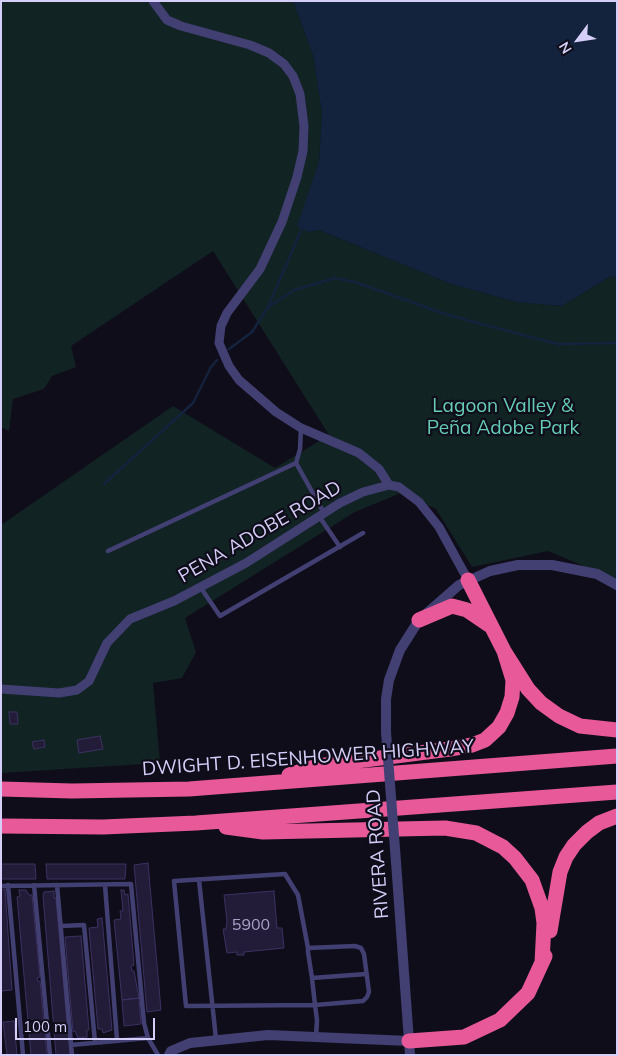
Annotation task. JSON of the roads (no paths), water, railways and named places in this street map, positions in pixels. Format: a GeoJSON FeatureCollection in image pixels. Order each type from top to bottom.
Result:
{"type":"FeatureCollection","features":[{"type":"Feature","properties":{"kind":"highway"},"geometry":{"type":"LineString","coordinates":[[468,580],[504,651],[528,689],[541,703],[559,716],[580,726],[617,730]]}},
{"type":"Feature","properties":{"kind":"highway"},"geometry":{"type":"LineString","coordinates":[[419,620],[452,606],[468,610],[492,627]]}},
{"type":"Feature","properties":{"kind":"highway"},"geometry":{"type":"LineString","coordinates":[[261,784],[318,766],[450,750],[485,740],[499,727],[512,697],[513,680],[504,651]]}},
{"type":"Feature","properties":{"kind":"highway","name":"DWIGHT D. EISENHOWER HIGHWAY"},"geometry":{"type":"LineString","coordinates":[[1,789],[110,791],[261,784],[617,756]]}},
{"type":"Feature","properties":{"kind":"highway"},"geometry":{"type":"LineString","coordinates":[[1,826],[94,827],[196,823],[617,792]]}},
{"type":"Feature","properties":{"kind":"highway"},"geometry":{"type":"LineString","coordinates":[[410,1048],[457,1038],[489,1027],[518,1005],[535,980],[547,953],[560,872],[566,857],[574,844],[586,832],[599,823],[617,816]]}},
{"type":"Feature","properties":{"kind":"highway"},"geometry":{"type":"LineString","coordinates":[[196,823],[263,832],[418,827],[462,829],[476,833],[503,847],[532,880],[542,908],[544,922],[542,963]]}},
{"type":"Feature","properties":{"kind":"street"},"geometry":{"type":"LineString","coordinates":[[153,1],[167,20],[180,26],[250,45],[269,53],[284,64],[293,76],[300,94],[304,126],[303,151],[285,213],[260,269],[227,314],[221,326],[219,343],[229,366],[240,380],[276,412],[301,428],[359,454],[379,469],[389,485],[399,487],[419,502],[439,527],[468,580]]}},
{"type":"Feature","properties":{"kind":"street","name":"PENA ADOBE ROAD"},"geometry":{"type":"LineString","coordinates":[[1,689],[59,693],[77,690],[89,681],[107,643],[130,619],[201,588],[246,564],[322,515],[363,492],[389,485]]}},
{"type":"Feature","properties":{"kind":"street","name":"RIVERA ROAD"},"geometry":{"type":"LineString","coordinates":[[410,1048],[386,732],[388,680],[400,650],[419,620],[447,594],[468,580],[490,571],[518,565],[552,565],[597,574],[617,585]]}},
{"type":"Feature","properties":{"kind":"street"},"geometry":{"type":"LineString","coordinates":[[169,1055],[171,1051],[190,1043],[216,1039],[268,1036],[316,1038],[410,1048]]}},
{"type":"Feature","properties":{"kind":"lane"},"geometry":{"type":"LineString","coordinates":[[301,428],[300,449],[296,464],[340,547]]}},
{"type":"Feature","properties":{"kind":"lane"},"geometry":{"type":"LineString","coordinates":[[108,552],[296,464]]}},
{"type":"Feature","properties":{"kind":"lane"},"geometry":{"type":"LineString","coordinates":[[201,588],[220,616],[363,533]]}},
{"type":"Feature","properties":{"kind":"lane"},"geometry":{"type":"LineString","coordinates":[[308,948],[355,946],[360,948],[364,954],[369,992],[363,1001],[315,1004],[186,1006],[174,882],[285,874],[298,895],[312,978],[315,1004],[316,1038]]}},
{"type":"Feature","properties":{"kind":"lane"},"geometry":{"type":"LineString","coordinates":[[199,880],[216,1039]]}},
{"type":"Feature","properties":{"kind":"lane"},"geometry":{"type":"LineString","coordinates":[[1,886],[131,884],[143,1015],[148,1038],[158,1055]]}},
{"type":"Feature","properties":{"kind":"lane"},"geometry":{"type":"LineString","coordinates":[[34,885],[50,1055]]}},
{"type":"Feature","properties":{"kind":"lane"},"geometry":{"type":"LineString","coordinates":[[57,885],[72,1055]]}},
{"type":"Feature","properties":{"kind":"lane"},"geometry":{"type":"LineString","coordinates":[[105,885],[117,1040]]}},
{"type":"Feature","properties":{"kind":"lane"},"geometry":{"type":"LineString","coordinates":[[8,886],[23,1055]]}},
{"type":"Feature","properties":{"kind":"lane"},"geometry":{"type":"LineString","coordinates":[[60,926],[84,925],[95,1042]]}},
{"type":"Feature","properties":{"kind":"lane"},"geometry":{"type":"LineString","coordinates":[[312,978],[366,974]]}},
{"type":"Feature","properties":{"kind":"lane"},"geometry":{"type":"LineString","coordinates":[[71,1045],[148,1038]]}},
{"type":"Feature","properties":{"kind":"water"},"geometry":{"type":"Polygon","coordinates":[[[293,1],[617,1],[617,278],[611,276],[562,306],[516,302],[451,284],[319,230],[308,232],[297,226],[319,162],[322,113],[313,55],[293,1]]]}},
{"type":"Feature","properties":{"kind":"waterway"},"geometry":{"type":"LineString","coordinates":[[268,307],[302,228]]}},
{"type":"Feature","properties":{"kind":"waterway"},"geometry":{"type":"LineString","coordinates":[[229,349],[252,332],[268,307],[294,290],[335,278],[355,282],[448,315],[557,344],[617,343]]}},
{"type":"Feature","properties":{"kind":"waterway"},"geometry":{"type":"LineString","coordinates":[[104,484],[193,403],[211,367],[217,360]]}},
{"type":"Feature","properties":{"kind":"park label","name":"Lagoon Valley & Peña Adobe Park"},"geometry":{"type":"Point","coordinates":[503,417]}}]}
